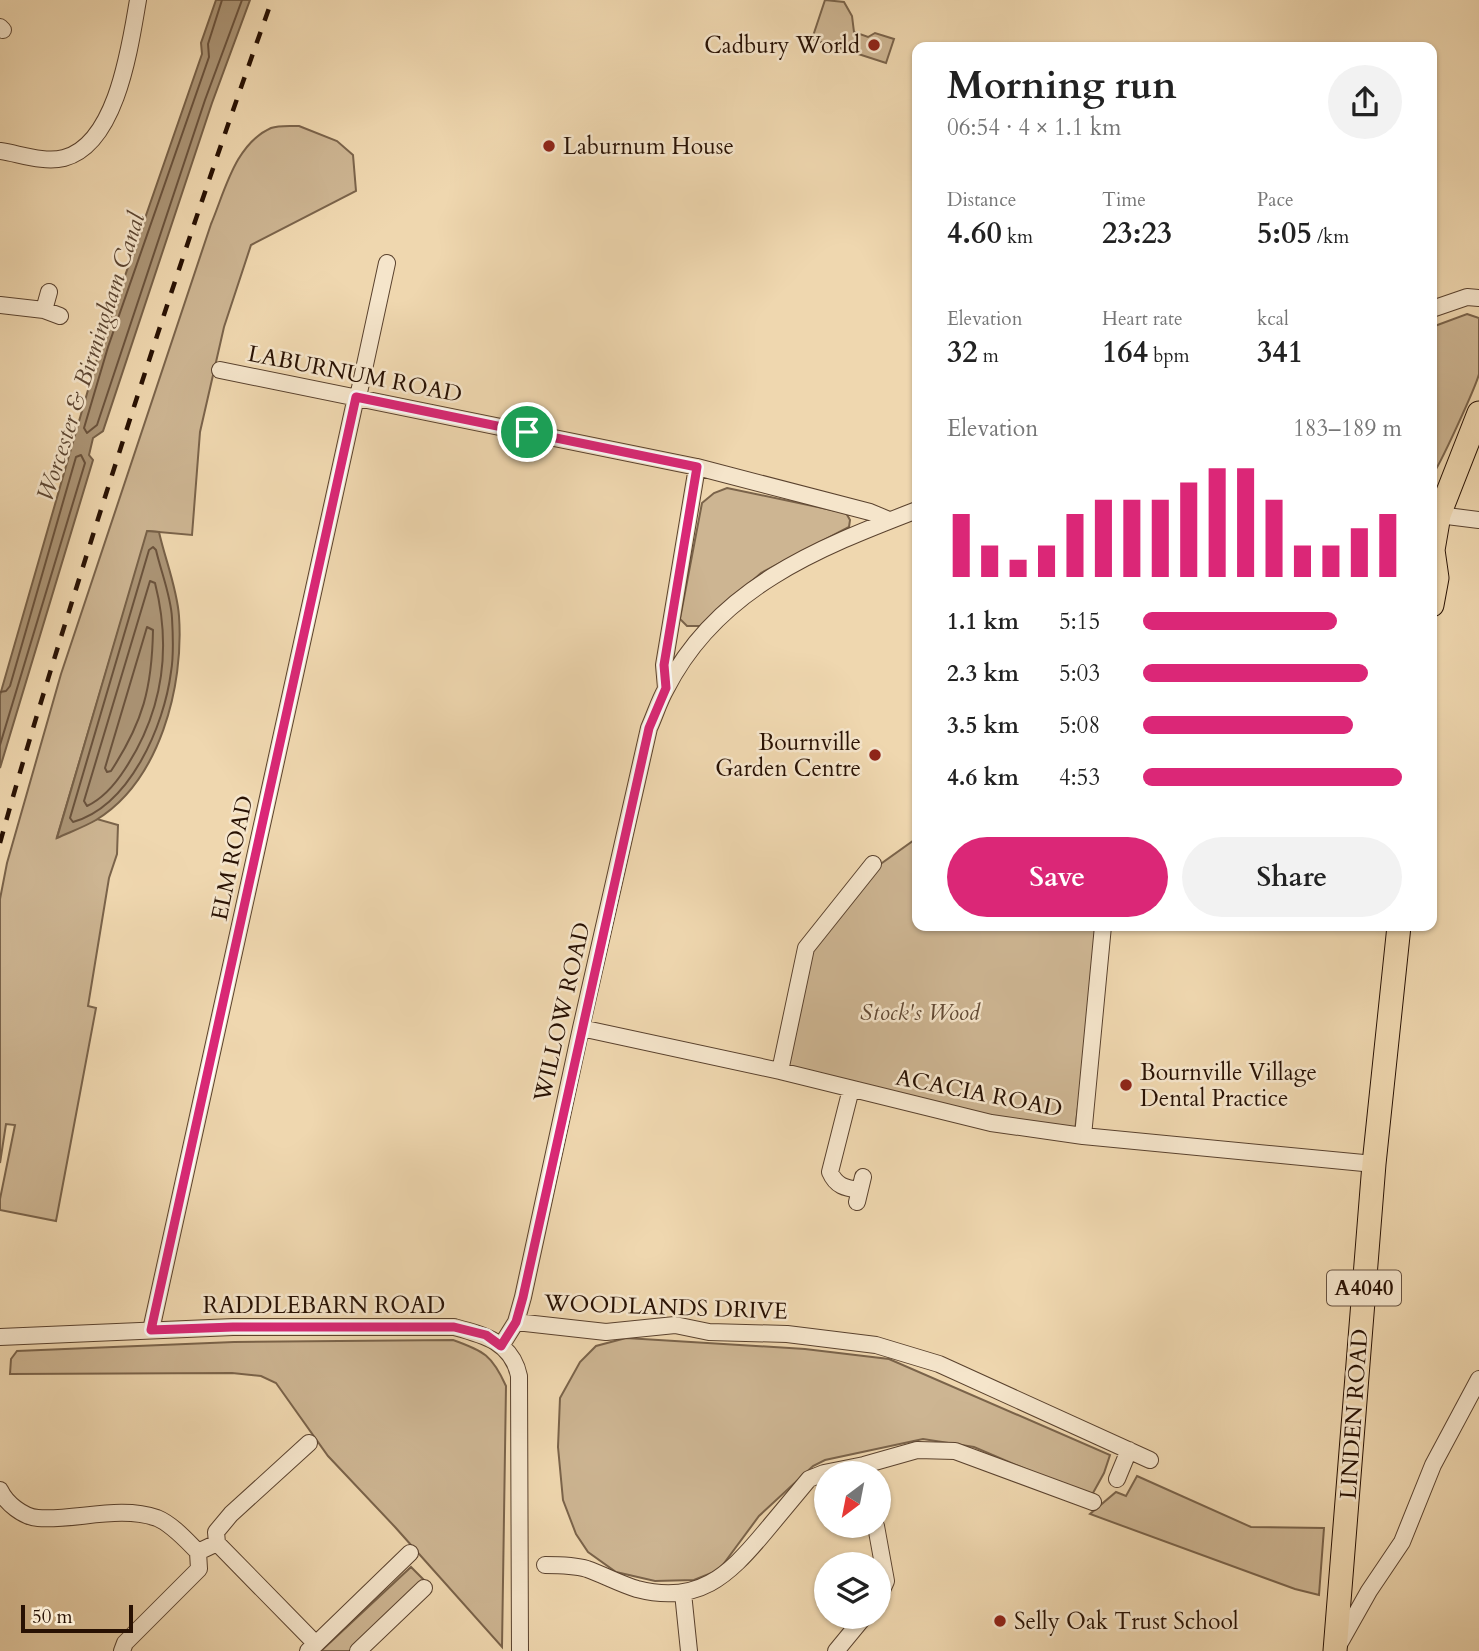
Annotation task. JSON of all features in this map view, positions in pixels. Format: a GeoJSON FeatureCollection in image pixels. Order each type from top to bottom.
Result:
{"type":"FeatureCollection","features":[{"type":"Feature","properties":{"kind":"highway"},"geometry":{"type":"LineString","coordinates":[[1437,526],[1479,413]]}},
{"type":"Feature","properties":{"kind":"highway","name":"LINDEN ROAD"},"geometry":{"type":"LineString","coordinates":[[1335,1651],[1374,1164],[1398,931]]}},
{"type":"Feature","properties":{"kind":"street"},"geometry":{"type":"LineString","coordinates":[[0,150],[50,159],[64,158],[82,150],[97,136],[110,112],[117,91],[138,0]]}},
{"type":"Feature","properties":{"kind":"street","name":"ELM ROAD"},"geometry":{"type":"LineString","coordinates":[[151,1330],[387,263]]}},
{"type":"Feature","properties":{"kind":"street"},"geometry":{"type":"LineString","coordinates":[[44,310],[49,292]]}},
{"type":"Feature","properties":{"kind":"street"},"geometry":{"type":"LineString","coordinates":[[1437,307],[1467,297],[1479,298]]}},
{"type":"Feature","properties":{"kind":"street"},"geometry":{"type":"LineString","coordinates":[[0,305],[44,310],[60,316]]}},
{"type":"Feature","properties":{"kind":"street","name":"LABURNUM ROAD"},"geometry":{"type":"LineString","coordinates":[[220,370],[697,467],[870,512],[889,520]]}},
{"type":"Feature","properties":{"kind":"street","name":"WILLOW ROAD"},"geometry":{"type":"LineString","coordinates":[[666,688],[664,665],[697,467]]}},
{"type":"Feature","properties":{"kind":"street","name":"WILLOW ROAD"},"geometry":{"type":"LineString","coordinates":[[501,1346],[516,1322],[649,728],[666,688],[705,633],[754,587],[823,548],[912,512]]}},
{"type":"Feature","properties":{"kind":"street"},"geometry":{"type":"LineString","coordinates":[[1439,515],[1479,520]]}},
{"type":"Feature","properties":{"kind":"street"},"geometry":{"type":"LineString","coordinates":[[780,1071],[806,948],[873,864]]}},
{"type":"Feature","properties":{"kind":"street"},"geometry":{"type":"LineString","coordinates":[[1083,1136],[1103,931]]}},
{"type":"Feature","properties":{"kind":"street","name":"ACACIA ROAD"},"geometry":{"type":"LineString","coordinates":[[581,1028],[780,1071],[991,1123],[1083,1136],[1374,1164]]}},
{"type":"Feature","properties":{"kind":"street"},"geometry":{"type":"LineString","coordinates":[[851,1090],[830,1172],[839,1185],[860,1189]]}},
{"type":"Feature","properties":{"kind":"street","name":"WOODLANDS DRIVE"},"geometry":{"type":"LineString","coordinates":[[516,1322],[606,1332],[675,1325],[709,1332],[787,1334],[876,1345],[939,1364],[1150,1460]]}},
{"type":"Feature","properties":{"kind":"street","name":"RADDLEBARN ROAD"},"geometry":{"type":"LineString","coordinates":[[0,1336],[233,1327],[454,1327],[486,1335],[501,1346]]}},
{"type":"Feature","properties":{"kind":"street"},"geometry":{"type":"LineString","coordinates":[[501,1346],[516,1360],[519,1376],[520,1651]]}},
{"type":"Feature","properties":{"kind":"street"},"geometry":{"type":"LineString","coordinates":[[1335,1651],[1369,1591],[1402,1542],[1433,1465],[1474,1400],[1479,1379]]}},
{"type":"Feature","properties":{"kind":"street"},"geometry":{"type":"LineString","coordinates":[[309,1443],[231,1514],[216,1532],[217,1543],[312,1647],[410,1553]]}},
{"type":"Feature","properties":{"kind":"street"},"geometry":{"type":"LineString","coordinates":[[886,1461],[917,1450],[954,1451],[1093,1502]]}},
{"type":"Feature","properties":{"kind":"street"},"geometry":{"type":"LineString","coordinates":[[1117,1479],[1129,1450]]}},
{"type":"Feature","properties":{"kind":"street"},"geometry":{"type":"LineString","coordinates":[[545,1565],[586,1569],[619,1584],[642,1590],[683,1593],[707,1587],[744,1558],[809,1479],[814,1477]]}},
{"type":"Feature","properties":{"kind":"street"},"geometry":{"type":"LineString","coordinates":[[0,1490],[6,1501],[25,1514],[37,1518],[108,1513],[158,1519],[198,1552],[199,1569],[125,1643],[122,1651]]}},
{"type":"Feature","properties":{"kind":"street"},"geometry":{"type":"LineString","coordinates":[[198,1552],[217,1543]]}},
{"type":"Feature","properties":{"kind":"street"},"geometry":{"type":"LineString","coordinates":[[358,1651],[424,1588]]}},
{"type":"Feature","properties":{"kind":"street"},"geometry":{"type":"LineString","coordinates":[[683,1593],[689,1651]]}},
{"type":"Feature","properties":{"kind":"street"},"geometry":{"type":"LineString","coordinates":[[836,1651],[854,1629]]}},
{"type":"Feature","properties":{"kind":"green space"},"geometry":{"type":"Polygon","coordinates":[[[825,0],[844,2],[852,16],[854,32],[868,37],[875,33],[894,39],[886,63],[812,39],[825,0]]]}},
{"type":"Feature","properties":{"kind":"green space"},"geometry":{"type":"Polygon","coordinates":[[[299,126],[337,141],[353,155],[356,191],[251,245],[224,327],[200,432],[192,535],[148,531],[57,837],[97,819],[118,825],[117,854],[109,878],[88,1006],[96,1008],[56,1221],[0,1210],[15,1125],[6,1124],[0,1163],[0,899],[7,863],[61,674],[227,183],[248,145],[259,135],[274,127],[299,126]]]}},
{"type":"Feature","properties":{"kind":"green space"},"geometry":{"type":"Polygon","coordinates":[[[1467,314],[1479,318],[1479,374],[1437,466],[1437,325],[1467,314]]]}},
{"type":"Feature","properties":{"kind":"green space"},"geometry":{"type":"Polygon","coordinates":[[[727,488],[846,513],[850,520],[849,527],[761,573],[700,626],[687,626],[680,619],[702,503],[714,493],[727,488]]]}},
{"type":"Feature","properties":{"kind":"green space","name":"Stock's Wood"},"geometry":{"type":"Polygon","coordinates":[[[912,842],[912,931],[1101,931],[1075,1130],[991,1119],[785,1068],[810,950],[875,868],[912,842]]]}},
{"type":"Feature","properties":{"kind":"green space"},"geometry":{"type":"Polygon","coordinates":[[[626,1338],[805,1349],[889,1359],[1110,1455],[1093,1493],[1082,1493],[974,1447],[923,1439],[814,1461],[814,1466],[759,1516],[719,1570],[694,1580],[655,1581],[616,1572],[588,1552],[576,1534],[563,1500],[558,1447],[560,1398],[580,1362],[596,1346],[626,1338]]]}},
{"type":"Feature","properties":{"kind":"green space"},"geometry":{"type":"Polygon","coordinates":[[[453,1340],[486,1356],[496,1367],[506,1386],[502,1647],[328,1456],[276,1383],[261,1376],[232,1373],[10,1374],[11,1359],[17,1351],[234,1342],[453,1340]]]}},
{"type":"Feature","properties":{"kind":"green space"},"geometry":{"type":"Polygon","coordinates":[[[1137,1476],[1251,1527],[1324,1528],[1319,1595],[1295,1589],[1090,1514],[1116,1492],[1126,1496],[1137,1476]]]}},
{"type":"Feature","properties":{"kind":"green space"},"geometry":{"type":"Polygon","coordinates":[[[411,1567],[426,1582],[351,1651],[321,1651],[411,1567]]]}},
{"type":"Feature","properties":{"kind":"water"},"geometry":{"type":"Polygon","coordinates":[[[216,0],[250,0],[212,103],[103,431],[93,438],[89,455],[93,460],[0,768],[0,695],[101,345],[202,54],[201,43],[216,0]]]}},
{"type":"Feature","properties":{"kind":"water"},"geometry":{"type":"Polygon","coordinates":[[[147,531],[159,532],[178,605],[179,643],[172,701],[152,757],[137,782],[118,803],[96,820],[57,838],[147,531]]]}},
{"type":"Feature","properties":{"kind":"railway"},"geometry":{"type":"LineString","coordinates":[[0,843],[44,690],[135,403],[272,0]]}},
{"type":"Feature","properties":{"kind":"place","name":"Cadbury World"},"geometry":{"type":"Point","coordinates":[874,45]}},
{"type":"Feature","properties":{"kind":"place","name":"Laburnum House"},"geometry":{"type":"Point","coordinates":[549,146]}},
{"type":"Feature","properties":{"kind":"place","name":"Bournville Garden Centre"},"geometry":{"type":"Point","coordinates":[875,755]}},
{"type":"Feature","properties":{"kind":"place","name":"Bournville Village Dental Practice"},"geometry":{"type":"Point","coordinates":[1126,1085]}},
{"type":"Feature","properties":{"kind":"place","name":"Selly Oak Trust School"},"geometry":{"type":"Point","coordinates":[1000,1621]}},
{"type":"Feature","properties":{"kind":"route"},"geometry":{"type":"LineString","coordinates":[[356,397],[527,432],[697,467],[664,665],[666,688],[649,728],[516,1322],[501,1346],[486,1335],[454,1327],[233,1327],[151,1330],[198,1126],[356,397]]}},
{"type":"Feature","properties":{"kind":"water label","name":"Worcester & Birmingham Canal"},"geometry":{"type":"Point","coordinates":[91,357]}}]}
